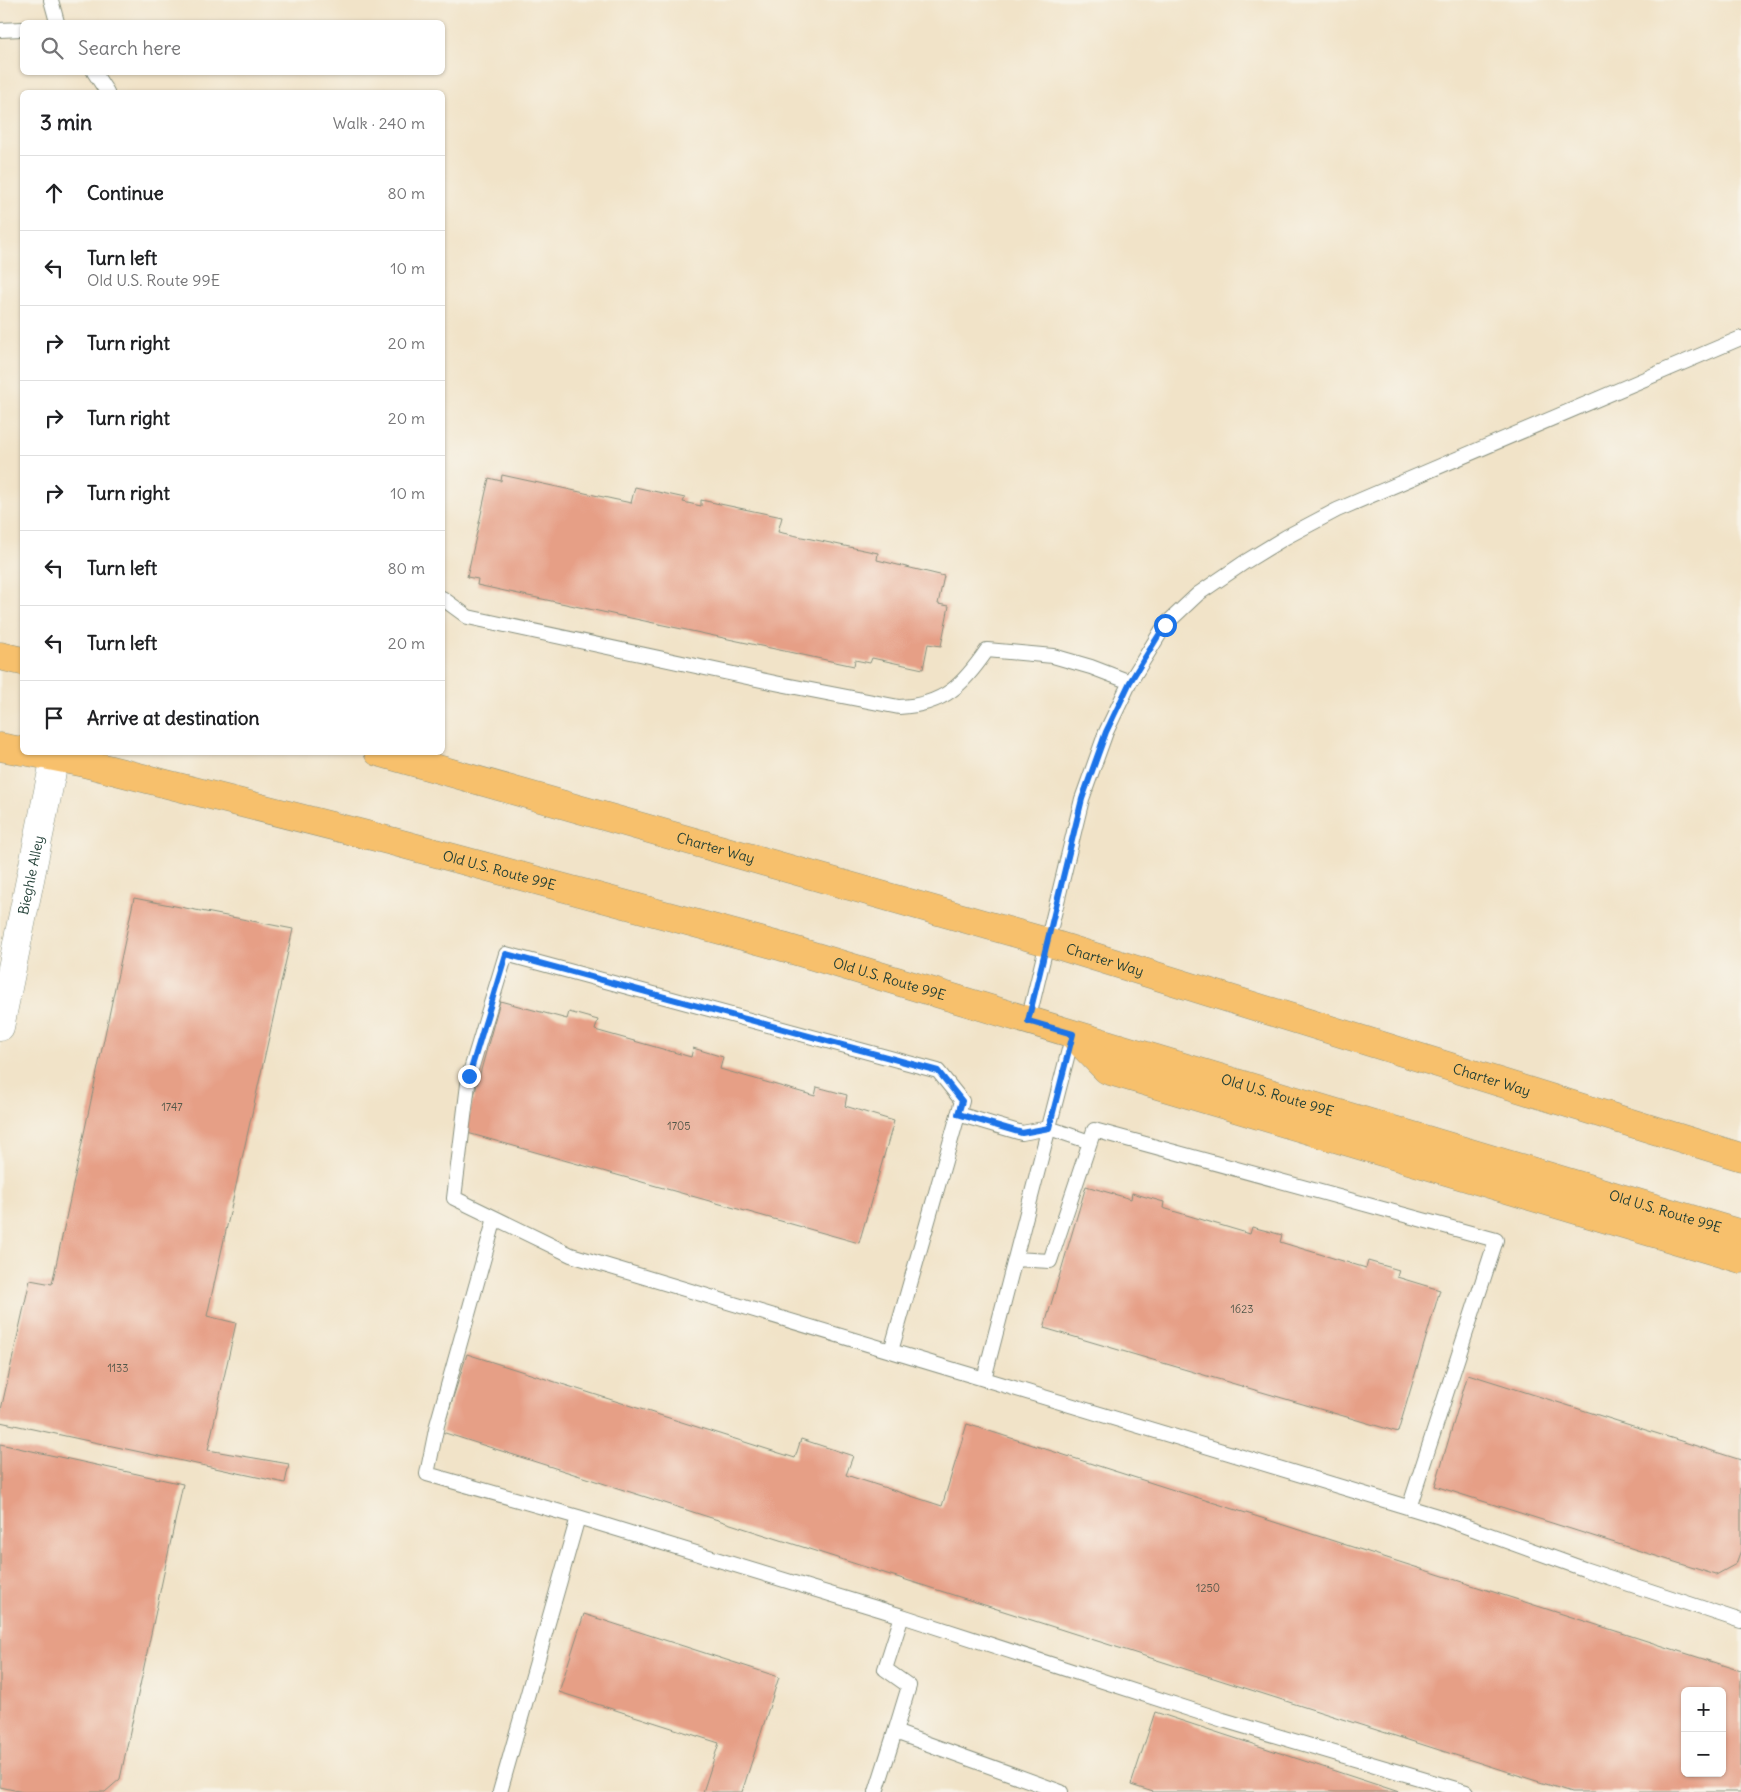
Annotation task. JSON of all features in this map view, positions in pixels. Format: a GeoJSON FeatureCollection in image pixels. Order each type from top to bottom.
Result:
{"type":"FeatureCollection","features":[{"type":"Feature","properties":{"kind":"main road"},"geometry":{"type":"LineString","coordinates":[[0,656],[20,661]]}},
{"type":"Feature","properties":{"kind":"main road"},"geometry":{"type":"LineString","coordinates":[[0,746],[20,751]]}},
{"type":"Feature","properties":{"kind":"main road","name":"Old U.S. Route 99E"},"geometry":{"type":"LineString","coordinates":[[51,755],[391,840],[783,947],[1741,1234]]}},
{"type":"Feature","properties":{"kind":"main road","name":"Charter Way"},"geometry":{"type":"LineString","coordinates":[[389,755],[1047,942],[1741,1157]]}},
{"type":"Feature","properties":{"kind":"main road"},"geometry":{"type":"LineString","coordinates":[[1073,1034],[1106,1070],[1741,1259]]}},
{"type":"Feature","properties":{"kind":"street","name":"Bieghle Alley"},"geometry":{"type":"LineString","coordinates":[[0,1027],[47,755]]}},
{"type":"Feature","properties":{"kind":"lane"},"geometry":{"type":"LineString","coordinates":[[51,0],[56,20]]}},
{"type":"Feature","properties":{"kind":"lane"},"geometry":{"type":"LineString","coordinates":[[0,30],[20,29]]}},
{"type":"Feature","properties":{"kind":"lane"},"geometry":{"type":"LineString","coordinates":[[96,75],[106,90]]}},
{"type":"Feature","properties":{"kind":"lane"},"geometry":{"type":"LineString","coordinates":[[1028,1021],[1082,799],[1106,732],[1130,682],[1165,625],[1198,594],[1245,562],[1286,537],[1338,510],[1741,338]]}},
{"type":"Feature","properties":{"kind":"lane"},"geometry":{"type":"LineString","coordinates":[[445,600],[468,617],[780,684],[899,707],[914,706],[937,700],[956,689],[972,673],[987,650],[1053,656],[1091,667],[1130,682]]}},
{"type":"Feature","properties":{"kind":"lane"},"geometry":{"type":"LineString","coordinates":[[891,1351],[962,1101],[938,1071],[506,954],[469,1076],[454,1198],[571,1254],[891,1351],[984,1379],[1409,1508],[1437,1516],[1584,1569],[1741,1620]]}},
{"type":"Feature","properties":{"kind":"lane"},"geometry":{"type":"LineString","coordinates":[[984,1379],[1073,1034]]}},
{"type":"Feature","properties":{"kind":"lane"},"geometry":{"type":"LineString","coordinates":[[958,1114],[1022,1133],[1049,1128],[1090,1142]]}},
{"type":"Feature","properties":{"kind":"lane"},"geometry":{"type":"LineString","coordinates":[[1016,1259],[1050,1261],[1094,1130],[1496,1240],[1409,1508]]}},
{"type":"Feature","properties":{"kind":"lane"},"geometry":{"type":"LineString","coordinates":[[495,1218],[437,1425],[427,1474],[578,1517],[902,1616],[1223,1720],[1466,1792]]}},
{"type":"Feature","properties":{"kind":"lane"},"geometry":{"type":"LineString","coordinates":[[500,1792],[578,1517]]}},
{"type":"Feature","properties":{"kind":"lane"},"geometry":{"type":"LineString","coordinates":[[876,1792],[909,1686],[886,1669],[902,1616]]}},
{"type":"Feature","properties":{"kind":"lane"},"geometry":{"type":"LineString","coordinates":[[895,1732],[1061,1792]]}},
{"type":"Feature","properties":{"kind":"building"},"geometry":{"type":"Polygon","coordinates":[[[502,475],[631,503],[635,487],[685,498],[683,502],[701,506],[701,500],[782,517],[778,532],[878,553],[877,560],[944,576],[938,604],[949,606],[941,646],[928,644],[923,669],[872,658],[870,663],[855,660],[854,666],[477,585],[478,579],[467,577],[489,478],[501,481],[502,475]]]}},
{"type":"Feature","properties":{"kind":"building"},"geometry":{"type":"Polygon","coordinates":[[[134,898],[293,929],[207,1316],[236,1323],[208,1450],[289,1464],[285,1483],[0,1422],[0,1414],[30,1280],[52,1284],[134,898]]]}},
{"type":"Feature","properties":{"kind":"building"},"geometry":{"type":"Polygon","coordinates":[[[500,1001],[567,1019],[569,1012],[598,1020],[595,1030],[691,1057],[693,1048],[723,1057],[720,1069],[815,1096],[817,1087],[847,1095],[845,1106],[894,1121],[859,1243],[464,1132],[500,1001]]]}},
{"type":"Feature","properties":{"kind":"building"},"geometry":{"type":"Polygon","coordinates":[[[1086,1186],[1131,1199],[1132,1193],[1164,1202],[1163,1208],[1250,1234],[1252,1227],[1282,1235],[1280,1242],[1366,1268],[1368,1261],[1399,1270],[1397,1277],[1440,1290],[1398,1432],[1044,1328],[1086,1186]]]}},
{"type":"Feature","properties":{"kind":"building"},"geometry":{"type":"Polygon","coordinates":[[[467,1354],[795,1458],[801,1439],[853,1456],[846,1475],[942,1506],[967,1424],[1741,1671],[1741,1792],[1571,1792],[442,1432],[467,1354]]]}},
{"type":"Feature","properties":{"kind":"building"},"geometry":{"type":"Polygon","coordinates":[[[1468,1374],[1741,1460],[1741,1550],[1736,1564],[1716,1575],[1435,1486],[1468,1374]]]}},
{"type":"Feature","properties":{"kind":"building"},"geometry":{"type":"Polygon","coordinates":[[[0,1444],[183,1484],[120,1779],[105,1792],[23,1792],[0,1787],[0,1444]]]}},
{"type":"Feature","properties":{"kind":"building"},"geometry":{"type":"Polygon","coordinates":[[[584,1614],[779,1677],[742,1792],[703,1792],[719,1743],[559,1692],[584,1614]]]}},
{"type":"Feature","properties":{"kind":"building"},"geometry":{"type":"Polygon","coordinates":[[[1155,1712],[1399,1792],[1153,1792],[1131,1785],[1155,1712]]]}},
{"type":"Feature","properties":{"kind":"route"},"geometry":{"type":"LineString","coordinates":[[469,1076],[506,954],[938,1071],[962,1101],[958,1114],[1022,1133],[1049,1128],[1073,1034],[1028,1021],[1082,799],[1106,732],[1130,682],[1165,625]]}}]}
